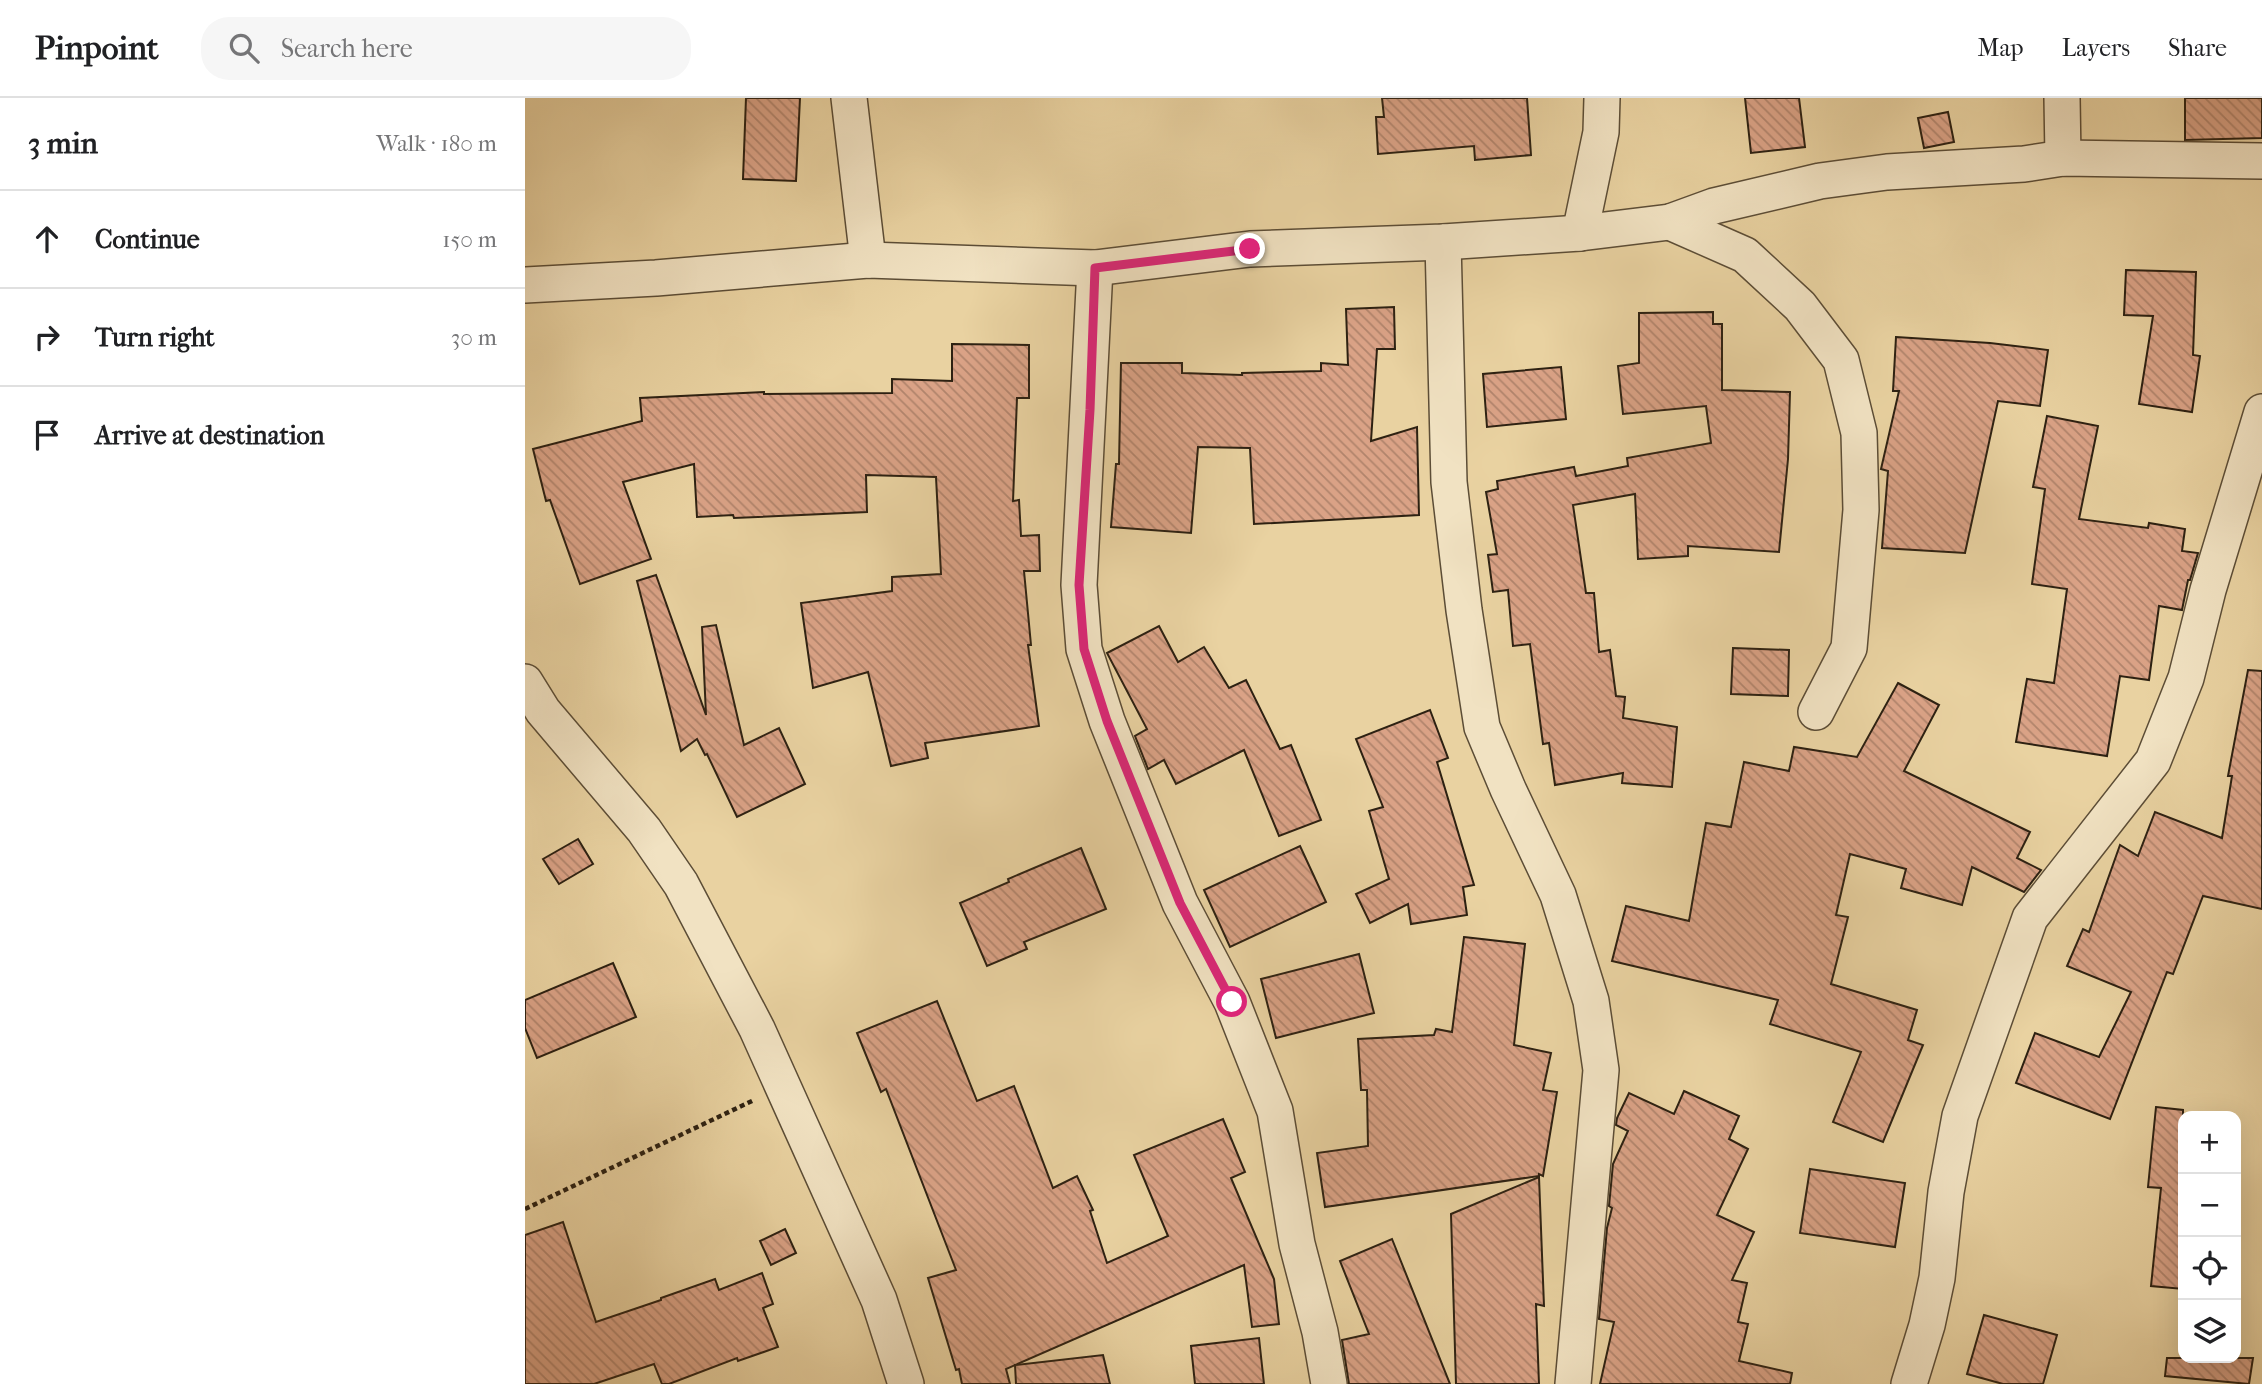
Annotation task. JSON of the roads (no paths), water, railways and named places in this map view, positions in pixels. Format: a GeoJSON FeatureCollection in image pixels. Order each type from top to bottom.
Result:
{"type":"FeatureCollection","features":[{"type":"Feature","properties":{"kind":"street"},"geometry":{"type":"LineString","coordinates":[[849,98],[867,260]]}},
{"type":"Feature","properties":{"kind":"street"},"geometry":{"type":"LineString","coordinates":[[1580,233],[1601,132],[1602,98]]}},
{"type":"Feature","properties":{"kind":"street"},"geometry":{"type":"LineString","coordinates":[[2061,98],[2063,158]]}},
{"type":"Feature","properties":{"kind":"street"},"geometry":{"type":"LineString","coordinates":[[525,285],[656,278],[867,260],[1095,268],[1250,249],[1443,242],[1580,233],[1670,222],[1714,206],[1819,181],[1887,172],[2024,164],[2063,158],[2262,161]]}},
{"type":"Feature","properties":{"kind":"street"},"geometry":{"type":"LineString","coordinates":[[1670,222],[1745,255],[1800,306],[1841,360],[1859,433],[1861,510],[1849,648],[1816,712]]}},
{"type":"Feature","properties":{"kind":"street"},"geometry":{"type":"LineString","coordinates":[[1443,242],[1450,482],[1464,610],[1482,727],[1558,895],[1591,1001],[1601,1070],[1573,1384]]}},
{"type":"Feature","properties":{"kind":"street"},"geometry":{"type":"LineString","coordinates":[[1095,268],[1090,410],[1079,585],[1084,649],[1107,721],[1180,903],[1232,1002],[1275,1111],[1297,1244],[1320,1332],[1329,1384]]}},
{"type":"Feature","properties":{"kind":"street"},"geometry":{"type":"LineString","coordinates":[[1909,1384],[1927,1325],[1937,1278],[1946,1192],[1960,1116],[2008,987],[2030,918],[2153,761],[2186,678],[2208,590],[2262,412]]}},
{"type":"Feature","properties":{"kind":"street"},"geometry":{"type":"LineString","coordinates":[[525,682],[543,711],[644,830],[681,884],[757,1029],[879,1300],[906,1384]]}}]}
